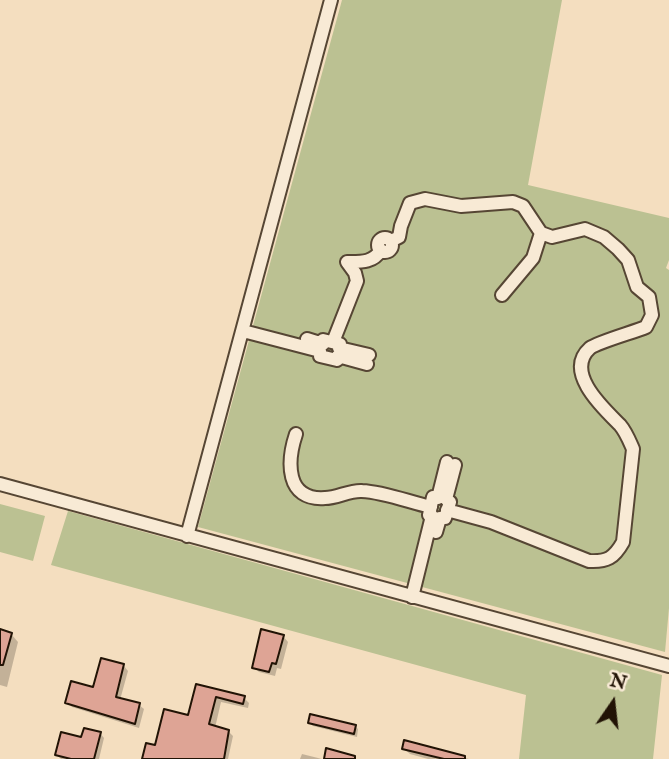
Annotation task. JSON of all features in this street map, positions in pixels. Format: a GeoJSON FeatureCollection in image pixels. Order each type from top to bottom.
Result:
{"type":"FeatureCollection","features":[{"type":"Feature","properties":{"kind":"street"},"geometry":{"type":"LineString","coordinates":[[187,536],[331,0]]}},
{"type":"Feature","properties":{"kind":"street"},"geometry":{"type":"LineString","coordinates":[[333,342],[357,281],[347,262],[366,261],[377,257],[385,240],[399,237],[410,202],[425,199],[461,206],[513,202],[523,206],[541,233],[552,237],[585,229],[604,237],[628,260],[637,288],[649,297],[652,315],[646,327],[591,347],[583,359],[582,375],[599,405],[627,435],[633,449],[623,542],[616,555],[605,562],[589,561],[528,536],[447,510]]}},
{"type":"Feature","properties":{"kind":"street"},"geometry":{"type":"LineString","coordinates":[[502,295],[533,258],[541,233]]}},
{"type":"Feature","properties":{"kind":"street"},"geometry":{"type":"LineString","coordinates":[[244,327],[323,344],[323,340],[333,342],[340,344],[339,348],[368,359],[338,356],[337,360],[320,356],[320,351],[244,327]]}},
{"type":"Feature","properties":{"kind":"street"},"geometry":{"type":"LineString","coordinates":[[296,434],[289,465],[292,481],[303,493],[322,499],[359,490],[431,507]]}},
{"type":"Feature","properties":{"kind":"street"},"geometry":{"type":"LineString","coordinates":[[451,463],[446,499],[450,502],[445,518],[440,518],[416,598],[432,516],[429,515],[433,497],[438,498],[451,463]]}},
{"type":"Feature","properties":{"kind":"street"},"geometry":{"type":"LineString","coordinates":[[0,484],[669,666]]}},
{"type":"Feature","properties":{"kind":"green space"},"geometry":{"type":"Polygon","coordinates":[[[342,0],[562,0],[528,185],[669,218],[669,260],[666,268],[669,270],[669,608],[665,652],[198,527],[342,0]]]}},
{"type":"Feature","properties":{"kind":"green space"},"geometry":{"type":"Polygon","coordinates":[[[0,504],[45,516],[33,561],[0,552],[0,504]]]}},
{"type":"Feature","properties":{"kind":"green space"},"geometry":{"type":"Polygon","coordinates":[[[68,511],[662,675],[653,759],[519,759],[526,695],[51,565],[68,511]]]}},
{"type":"Feature","properties":{"kind":"building"},"geometry":{"type":"Polygon","coordinates":[[[0,629],[12,633],[3,665],[0,665],[0,629]]]}},
{"type":"Feature","properties":{"kind":"building"},"geometry":{"type":"Polygon","coordinates":[[[261,629],[284,635],[276,664],[272,663],[269,672],[252,668],[261,629]]]}},
{"type":"Feature","properties":{"kind":"building"},"geometry":{"type":"Polygon","coordinates":[[[101,658],[124,664],[116,697],[140,703],[135,724],[65,703],[71,681],[93,687],[101,658]]]}},
{"type":"Feature","properties":{"kind":"building"},"geometry":{"type":"Polygon","coordinates":[[[196,684],[245,696],[243,704],[216,697],[209,724],[229,730],[224,759],[142,759],[146,743],[155,745],[164,709],[188,715],[196,684]]]}},
{"type":"Feature","properties":{"kind":"building"},"geometry":{"type":"Polygon","coordinates":[[[310,714],[356,725],[354,734],[308,723],[310,714]]]}},
{"type":"Feature","properties":{"kind":"building"},"geometry":{"type":"Polygon","coordinates":[[[84,728],[101,732],[94,759],[71,759],[55,755],[61,732],[81,737],[84,728]]]}},
{"type":"Feature","properties":{"kind":"building"},"geometry":{"type":"Polygon","coordinates":[[[404,740],[465,756],[465,759],[444,759],[402,749],[404,740]]]}},
{"type":"Feature","properties":{"kind":"building"},"geometry":{"type":"Polygon","coordinates":[[[326,748],[355,756],[355,759],[324,759],[326,748]]]}}]}
